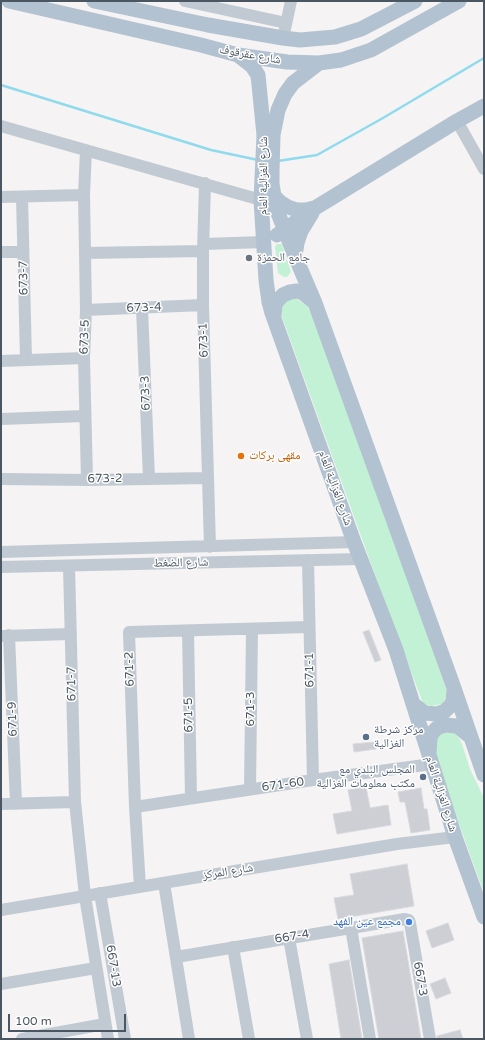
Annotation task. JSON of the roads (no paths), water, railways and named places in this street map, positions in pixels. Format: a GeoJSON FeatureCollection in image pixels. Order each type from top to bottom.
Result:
{"type":"FeatureCollection","features":[{"type":"Feature","properties":{"kind":"main road","name":"شارع عقرقوف"},"geometry":{"type":"LineString","coordinates":[[9,1],[238,55],[287,62],[319,63],[341,60],[371,50],[459,1]]}},
{"type":"Feature","properties":{"kind":"main road","name":"شارع عقرقوف"},"geometry":{"type":"LineString","coordinates":[[94,1],[111,3],[208,25],[300,40],[318,40],[335,37],[362,29],[401,5],[416,1]]}},
{"type":"Feature","properties":{"kind":"main road"},"geometry":{"type":"LineString","coordinates":[[175,39],[186,33],[187,28],[184,20]]}},
{"type":"Feature","properties":{"kind":"main road"},"geometry":{"type":"LineString","coordinates":[[377,21],[373,29],[374,34],[377,38],[386,42]]}},
{"type":"Feature","properties":{"kind":"main road"},"geometry":{"type":"LineString","coordinates":[[200,45],[198,41],[198,32],[204,26],[208,25]]}},
{"type":"Feature","properties":{"kind":"main road"},"geometry":{"type":"LineString","coordinates":[[352,32],[357,33],[363,40],[364,46],[358,54]]}},
{"type":"Feature","properties":{"kind":"main road","name":"شارع الغزالية العام"},"geometry":{"type":"LineString","coordinates":[[238,55],[252,66],[258,75],[268,198],[276,208],[315,303],[484,775]]}},
{"type":"Feature","properties":{"kind":"main road","name":"شارع الغزالية العام"},"geometry":{"type":"LineString","coordinates":[[319,63],[294,83],[285,94],[278,110],[273,135],[272,172],[264,242],[269,302],[354,542],[396,650],[455,837],[484,917]]}},
{"type":"Feature","properties":{"kind":"main road"},"geometry":{"type":"LineString","coordinates":[[264,242],[315,208],[484,106]]}},
{"type":"Feature","properties":{"kind":"main road"},"geometry":{"type":"LineString","coordinates":[[268,198],[280,202],[288,207],[301,210],[315,208]]}},
{"type":"Feature","properties":{"kind":"main road"},"geometry":{"type":"LineString","coordinates":[[266,273],[274,282],[281,284],[290,284],[297,280],[297,243],[315,208]]}},
{"type":"Feature","properties":{"kind":"main road"},"geometry":{"type":"LineString","coordinates":[[274,318],[275,305],[278,300],[282,295],[290,292],[296,291],[303,293],[315,303]]}},
{"type":"Feature","properties":{"kind":"main road"},"geometry":{"type":"LineString","coordinates":[[413,704],[425,713],[431,714],[445,711],[453,701],[454,688]]}},
{"type":"Feature","properties":{"kind":"main road"},"geometry":{"type":"LineString","coordinates":[[430,759],[430,738],[432,733],[437,728],[445,725],[457,726],[472,738]]}},
{"type":"Feature","properties":{"kind":"street"},"geometry":{"type":"LineString","coordinates":[[185,1],[286,23]]}},
{"type":"Feature","properties":{"kind":"street"},"geometry":{"type":"LineString","coordinates":[[283,38],[291,1]]}},
{"type":"Feature","properties":{"kind":"street"},"geometry":{"type":"LineString","coordinates":[[457,121],[484,169]]}},
{"type":"Feature","properties":{"kind":"street"},"geometry":{"type":"LineString","coordinates":[[1,126],[205,183],[268,198]]}},
{"type":"Feature","properties":{"kind":"street","name":"673-5"},"geometry":{"type":"LineString","coordinates":[[86,150],[84,195],[86,310],[84,358],[87,480]]}},
{"type":"Feature","properties":{"kind":"street","name":"673-1"},"geometry":{"type":"LineString","coordinates":[[205,183],[203,305],[210,547]]}},
{"type":"Feature","properties":{"kind":"street"},"geometry":{"type":"LineString","coordinates":[[1,197],[84,195]]}},
{"type":"Feature","properties":{"kind":"street","name":"673-7"},"geometry":{"type":"LineString","coordinates":[[22,197],[26,360]]}},
{"type":"Feature","properties":{"kind":"street"},"geometry":{"type":"LineString","coordinates":[[85,253],[203,247],[264,242]]}},
{"type":"Feature","properties":{"kind":"street"},"geometry":{"type":"LineString","coordinates":[[1,252],[23,252]]}},
{"type":"Feature","properties":{"kind":"street","name":"673-4"},"geometry":{"type":"LineString","coordinates":[[86,310],[203,305]]}},
{"type":"Feature","properties":{"kind":"street","name":"673-3"},"geometry":{"type":"LineString","coordinates":[[142,308],[149,479]]}},
{"type":"Feature","properties":{"kind":"street"},"geometry":{"type":"LineString","coordinates":[[1,361],[84,358]]}},
{"type":"Feature","properties":{"kind":"street"},"geometry":{"type":"LineString","coordinates":[[1,419],[85,416]]}},
{"type":"Feature","properties":{"kind":"street","name":"673-2"},"geometry":{"type":"LineString","coordinates":[[1,479],[87,480],[208,478]]}},
{"type":"Feature","properties":{"kind":"street","name":"شارع الضغط"},"geometry":{"type":"LineString","coordinates":[[1,552],[354,542]]}},
{"type":"Feature","properties":{"kind":"street"},"geometry":{"type":"LineString","coordinates":[[152,548],[152,564]]}},
{"type":"Feature","properties":{"kind":"street","name":"شارع الضغط"},"geometry":{"type":"LineString","coordinates":[[1,567],[361,559]]}},
{"type":"Feature","properties":{"kind":"street","name":"671-1"},"geometry":{"type":"LineString","coordinates":[[308,560],[313,780]]}},
{"type":"Feature","properties":{"kind":"street","name":"671-7"},"geometry":{"type":"LineString","coordinates":[[69,566],[75,802],[85,896]]}},
{"type":"Feature","properties":{"kind":"street","name":"671-2"},"geometry":{"type":"LineString","coordinates":[[140,887],[135,807],[129,632],[309,628]]}},
{"type":"Feature","properties":{"kind":"street","name":"671-3"},"geometry":{"type":"LineString","coordinates":[[250,789],[252,629]]}},
{"type":"Feature","properties":{"kind":"street","name":"671-5"},"geometry":{"type":"LineString","coordinates":[[188,631],[191,798]]}},
{"type":"Feature","properties":{"kind":"street"},"geometry":{"type":"LineString","coordinates":[[5,636],[71,634]]}},
{"type":"Feature","properties":{"kind":"street","name":"671-9"},"geometry":{"type":"LineString","coordinates":[[5,636],[16,804]]}},
{"type":"Feature","properties":{"kind":"street","name":"671-60"},"geometry":{"type":"LineString","coordinates":[[135,807],[313,780],[430,759]]}},
{"type":"Feature","properties":{"kind":"street"},"geometry":{"type":"LineString","coordinates":[[1,804],[75,802]]}},
{"type":"Feature","properties":{"kind":"street","name":"شارع المركز"},"geometry":{"type":"LineString","coordinates":[[1,910],[397,844],[455,837]]}},
{"type":"Feature","properties":{"kind":"street"},"geometry":{"type":"LineString","coordinates":[[164,883],[189,1039]]}},
{"type":"Feature","properties":{"kind":"street","name":"667-13"},"geometry":{"type":"LineString","coordinates":[[100,893],[125,1039]]}},
{"type":"Feature","properties":{"kind":"street","name":"667-13"},"geometry":{"type":"LineString","coordinates":[[85,896],[108,1039]]}},
{"type":"Feature","properties":{"kind":"street","name":"667-4"},"geometry":{"type":"LineString","coordinates":[[176,957],[405,919],[409,920]]}},
{"type":"Feature","properties":{"kind":"street","name":"667-3"},"geometry":{"type":"LineString","coordinates":[[409,920],[430,1039]]}},
{"type":"Feature","properties":{"kind":"street"},"geometry":{"type":"LineString","coordinates":[[351,928],[370,1039]]}},
{"type":"Feature","properties":{"kind":"street"},"geometry":{"type":"LineString","coordinates":[[289,938],[307,1039]]}},
{"type":"Feature","properties":{"kind":"street"},"geometry":{"type":"LineString","coordinates":[[233,947],[249,1039]]}},
{"type":"Feature","properties":{"kind":"street"},"geometry":{"type":"LineString","coordinates":[[1,984],[96,968]]}},
{"type":"Feature","properties":{"kind":"street"},"geometry":{"type":"LineString","coordinates":[[22,1039],[105,1024]]}},
{"type":"Feature","properties":{"kind":"waterway"},"geometry":{"type":"LineString","coordinates":[[278,161],[317,155],[484,58]]}},
{"type":"Feature","properties":{"kind":"waterway"},"geometry":{"type":"LineString","coordinates":[[1,85],[211,150],[258,160]]}},
{"type":"Feature","properties":{"kind":"place","name":"جامع الحمزة"},"geometry":{"type":"Point","coordinates":[249,258]}},
{"type":"Feature","properties":{"kind":"place","name":"مقهى بركات"},"geometry":{"type":"Point","coordinates":[241,456]}},
{"type":"Feature","properties":{"kind":"place","name":"مركز شرطة الغزالية"},"geometry":{"type":"Point","coordinates":[366,737]}},
{"type":"Feature","properties":{"kind":"place","name":"المجلس البلدي مع مكتب معلومات الغزالية"},"geometry":{"type":"Point","coordinates":[423,777]}},
{"type":"Feature","properties":{"kind":"place","name":"مجمع عين الفهد"},"geometry":{"type":"Point","coordinates":[409,922]}}]}
